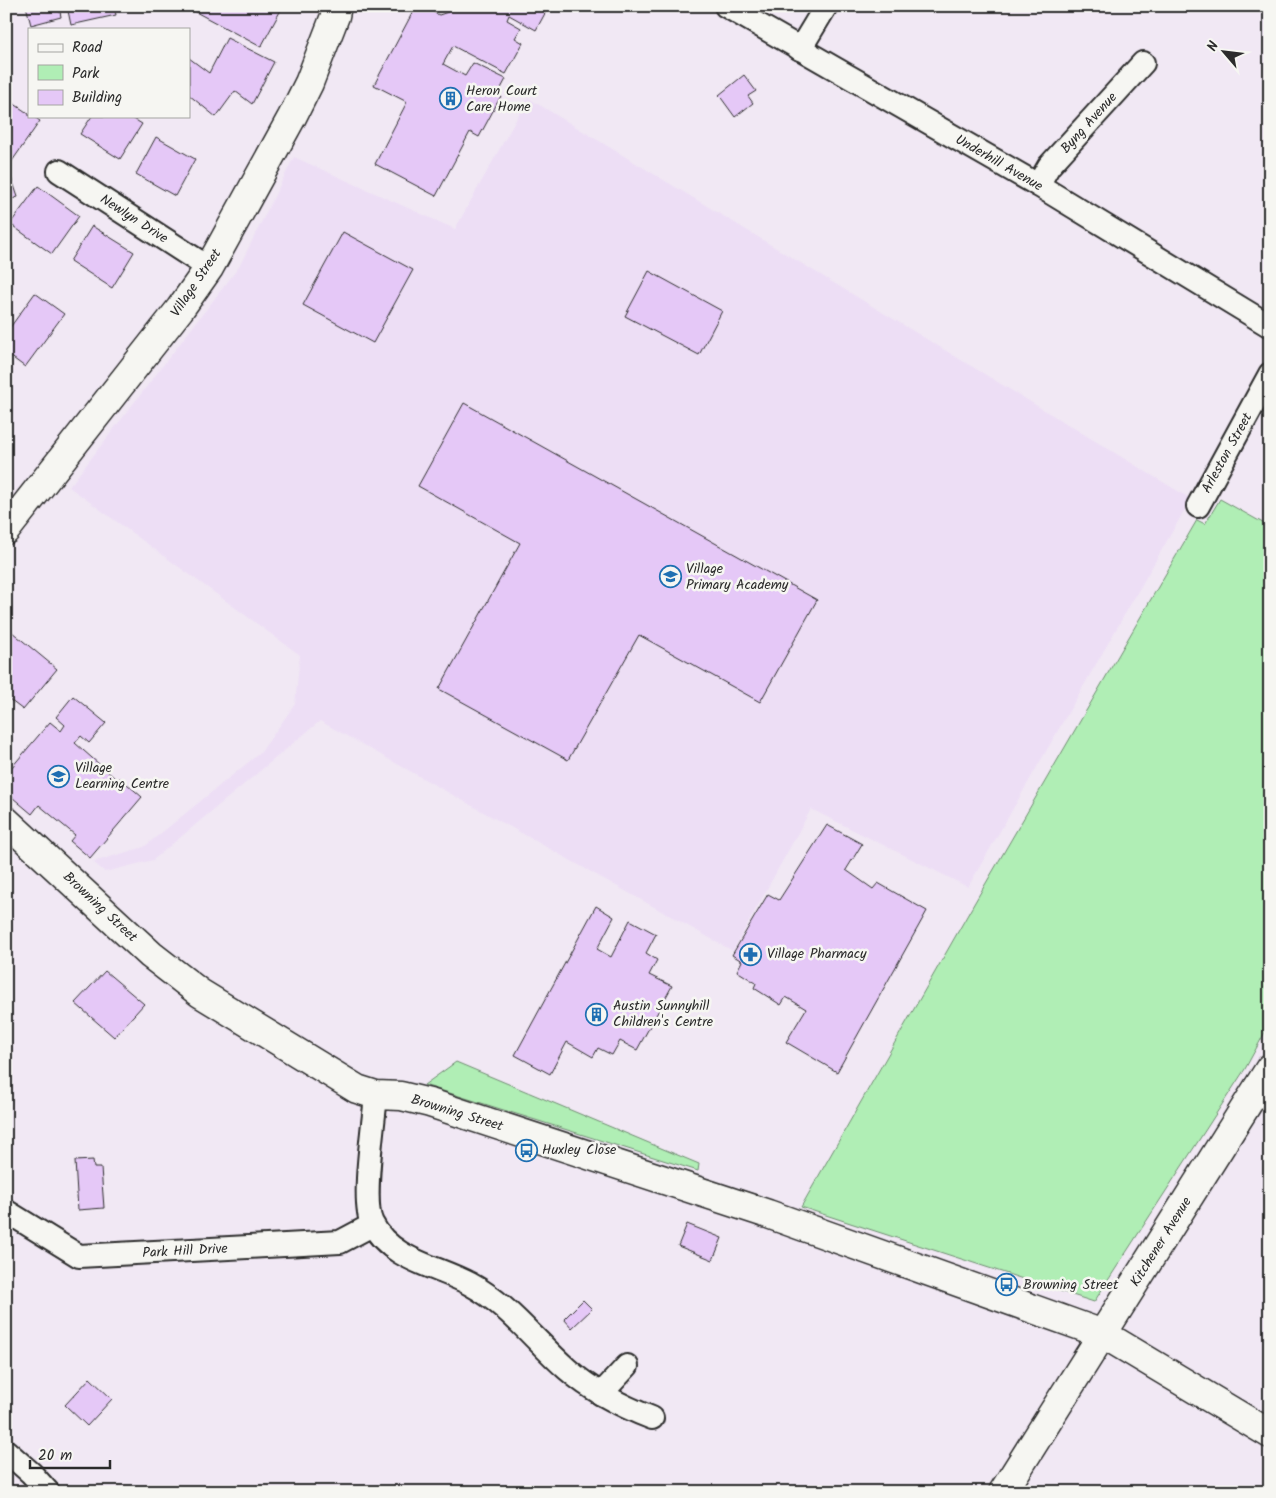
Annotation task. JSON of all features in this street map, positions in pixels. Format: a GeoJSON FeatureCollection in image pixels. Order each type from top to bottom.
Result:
{"type":"FeatureCollection","features":[{"type":"Feature","properties":{"kind":"street","name":"Village Street"},"geometry":{"type":"LineString","coordinates":[[6,530],[175,316],[209,268],[292,117],[308,83],[335,16],[337,6]]}},
{"type":"Feature","properties":{"kind":"street","name":"Underhill Avenue"},"geometry":{"type":"LineString","coordinates":[[726,6],[1038,185],[1270,326]]}},
{"type":"Feature","properties":{"kind":"street"},"geometry":{"type":"LineString","coordinates":[[800,49],[826,6]]}},
{"type":"Feature","properties":{"kind":"street","name":"Byng Avenue"},"geometry":{"type":"LineString","coordinates":[[1038,185],[1049,166],[1143,63]]}},
{"type":"Feature","properties":{"kind":"street","name":"Newlyn Drive"},"geometry":{"type":"LineString","coordinates":[[59,172],[209,268]]}},
{"type":"Feature","properties":{"kind":"street","name":"Arleston Street"},"geometry":{"type":"LineString","coordinates":[[1198,506],[1270,374]]}},
{"type":"Feature","properties":{"kind":"street","name":"Browning Street"},"geometry":{"type":"LineString","coordinates":[[6,821],[151,954],[200,994],[357,1089],[376,1095],[401,1096],[430,1103],[768,1214],[1103,1334],[1270,1434]]}},
{"type":"Feature","properties":{"kind":"street","name":"Kitchener Avenue"},"geometry":{"type":"LineString","coordinates":[[1003,1492],[1270,1068]]}},
{"type":"Feature","properties":{"kind":"street"},"geometry":{"type":"LineString","coordinates":[[376,1095],[367,1200],[372,1225],[401,1254],[463,1280],[490,1297],[518,1320],[568,1370],[601,1394],[620,1406],[652,1418]]}},
{"type":"Feature","properties":{"kind":"street","name":"Park Hill Drive"},"geometry":{"type":"LineString","coordinates":[[6,1211],[79,1256],[340,1242],[372,1225]]}},
{"type":"Feature","properties":{"kind":"street"},"geometry":{"type":"LineString","coordinates":[[601,1394],[627,1366]]}},
{"type":"Feature","properties":{"kind":"street"},"geometry":{"type":"LineString","coordinates":[[10,1461],[48,1492]]}},
{"type":"Feature","properties":{"kind":"shaded area","name":"Village Primary Academy"},"geometry":{"type":"Polygon","coordinates":[[[528,98],[1191,499],[968,887],[811,809],[733,951],[320,721],[153,860],[105,872],[93,862],[144,847],[261,752],[295,704],[300,655],[69,487],[239,267],[294,157],[455,229],[528,98]]]}},
{"type":"Feature","properties":{"kind":"green space"},"geometry":{"type":"Polygon","coordinates":[[[1220,499],[1270,527],[1270,1023],[1245,1069],[1094,1302],[801,1207],[975,902],[1197,520],[1205,524],[1220,499]]]}},
{"type":"Feature","properties":{"kind":"green space"},"geometry":{"type":"Polygon","coordinates":[[[456,1062],[699,1164],[698,1171],[424,1085],[456,1062]]]}},
{"type":"Feature","properties":{"kind":"building"},"geometry":{"type":"Polygon","coordinates":[[[26,6],[59,6],[61,17],[31,25],[26,6]]]}},
{"type":"Feature","properties":{"kind":"building"},"geometry":{"type":"Polygon","coordinates":[[[67,6],[114,6],[116,15],[71,25],[67,6]]]}},
{"type":"Feature","properties":{"kind":"building"},"geometry":{"type":"Polygon","coordinates":[[[194,6],[283,6],[261,47],[192,10],[194,6]]]}},
{"type":"Feature","properties":{"kind":"building","name":"Heron Court Care Home"},"geometry":{"type":"Polygon","coordinates":[[[416,6],[422,6],[439,15],[448,12],[451,6],[549,6],[536,30],[509,15],[507,20],[521,28],[515,38],[523,43],[506,74],[453,46],[443,64],[465,76],[473,63],[506,79],[498,94],[501,96],[479,137],[470,132],[436,196],[375,164],[407,102],[374,85],[416,6]]]}},
{"type":"Feature","properties":{"kind":"building"},"geometry":{"type":"Polygon","coordinates":[[[227,38],[274,62],[252,104],[235,91],[216,117],[190,96],[190,59],[209,73],[227,38]]]}},
{"type":"Feature","properties":{"kind":"building"},"geometry":{"type":"Polygon","coordinates":[[[744,75],[756,91],[748,96],[753,103],[735,117],[719,95],[744,75]]]}},
{"type":"Feature","properties":{"kind":"building"},"geometry":{"type":"Polygon","coordinates":[[[7,99],[28,113],[28,118],[36,118],[40,121],[10,164],[6,161],[7,99]]]}},
{"type":"Feature","properties":{"kind":"building"},"geometry":{"type":"Polygon","coordinates":[[[91,118],[132,118],[142,124],[120,159],[80,134],[91,118]]]}},
{"type":"Feature","properties":{"kind":"building"},"geometry":{"type":"Polygon","coordinates":[[[156,137],[195,159],[175,196],[136,174],[156,137]]]}},
{"type":"Feature","properties":{"kind":"building"},"geometry":{"type":"Polygon","coordinates":[[[9,171],[18,197],[6,201],[6,173],[9,171]]]}},
{"type":"Feature","properties":{"kind":"building"},"geometry":{"type":"Polygon","coordinates":[[[38,186],[79,216],[52,254],[10,224],[38,186]]]}},
{"type":"Feature","properties":{"kind":"building"},"geometry":{"type":"Polygon","coordinates":[[[92,226],[134,252],[112,288],[70,261],[92,226]]]}},
{"type":"Feature","properties":{"kind":"building"},"geometry":{"type":"Polygon","coordinates":[[[343,232],[413,270],[373,343],[303,305],[343,232]]]}},
{"type":"Feature","properties":{"kind":"building"},"geometry":{"type":"Polygon","coordinates":[[[649,271],[722,311],[699,355],[625,316],[649,271]]]}},
{"type":"Feature","properties":{"kind":"building"},"geometry":{"type":"Polygon","coordinates":[[[35,293],[64,314],[25,367],[6,353],[6,333],[35,293]]]}},
{"type":"Feature","properties":{"kind":"building"},"geometry":{"type":"Polygon","coordinates":[[[464,403],[817,600],[760,702],[639,635],[568,760],[439,689],[520,543],[418,486],[464,403]]]}},
{"type":"Feature","properties":{"kind":"building"},"geometry":{"type":"Polygon","coordinates":[[[6,627],[57,669],[23,710],[6,697],[6,627]]]}},
{"type":"Feature","properties":{"kind":"building","name":"Village Learning Centre"},"geometry":{"type":"Polygon","coordinates":[[[73,696],[106,723],[89,743],[81,736],[75,743],[117,780],[120,778],[142,797],[90,858],[70,841],[75,835],[39,805],[32,814],[6,792],[9,786],[6,784],[6,774],[50,722],[61,731],[65,725],[56,717],[73,696]]]}},
{"type":"Feature","properties":{"kind":"building"},"geometry":{"type":"Polygon","coordinates":[[[827,825],[862,844],[846,870],[873,889],[878,883],[927,911],[837,1072],[786,1042],[806,1009],[786,997],[781,1005],[754,988],[756,983],[737,971],[742,961],[732,955],[768,894],[779,900],[827,825]]]}},
{"type":"Feature","properties":{"kind":"building","name":"Austin Sunnyhill Children's Centre"},"geometry":{"type":"Polygon","coordinates":[[[596,906],[614,917],[597,949],[611,957],[630,920],[656,934],[646,953],[657,960],[649,975],[672,986],[637,1050],[620,1041],[612,1055],[598,1048],[593,1057],[567,1042],[550,1074],[515,1055],[596,906]]]}},
{"type":"Feature","properties":{"kind":"building"},"geometry":{"type":"Polygon","coordinates":[[[105,971],[144,1004],[114,1037],[75,1003],[105,971]]]}},
{"type":"Feature","properties":{"kind":"building"},"geometry":{"type":"Polygon","coordinates":[[[93,1160],[94,1168],[101,1168],[104,1208],[78,1210],[75,1161],[93,1160]]]}},
{"type":"Feature","properties":{"kind":"building"},"geometry":{"type":"Polygon","coordinates":[[[687,1224],[722,1238],[713,1260],[678,1246],[687,1224]]]}},
{"type":"Feature","properties":{"kind":"building"},"geometry":{"type":"Polygon","coordinates":[[[583,1300],[592,1309],[572,1328],[564,1319],[583,1300]]]}},
{"type":"Feature","properties":{"kind":"building"},"geometry":{"type":"Polygon","coordinates":[[[90,1378],[112,1399],[87,1426],[65,1405],[90,1378]]]}},
{"type":"Feature","properties":{"kind":"place","name":"Heron Court Care Home"},"geometry":{"type":"Point","coordinates":[450,99]}},
{"type":"Feature","properties":{"kind":"place","name":"Village Primary Academy"},"geometry":{"type":"Point","coordinates":[670,577]}},
{"type":"Feature","properties":{"kind":"place","name":"Village Learning Centre"},"geometry":{"type":"Point","coordinates":[59,776]}},
{"type":"Feature","properties":{"kind":"place","name":"Village Pharmacy"},"geometry":{"type":"Point","coordinates":[751,954]}},
{"type":"Feature","properties":{"kind":"place","name":"Austin Sunnyhill Children's Centre"},"geometry":{"type":"Point","coordinates":[597,1014]}},
{"type":"Feature","properties":{"kind":"place","name":"Huxley Close"},"geometry":{"type":"Point","coordinates":[526,1150]}},
{"type":"Feature","properties":{"kind":"place","name":"Browning Street"},"geometry":{"type":"Point","coordinates":[1007,1285]}}]}
